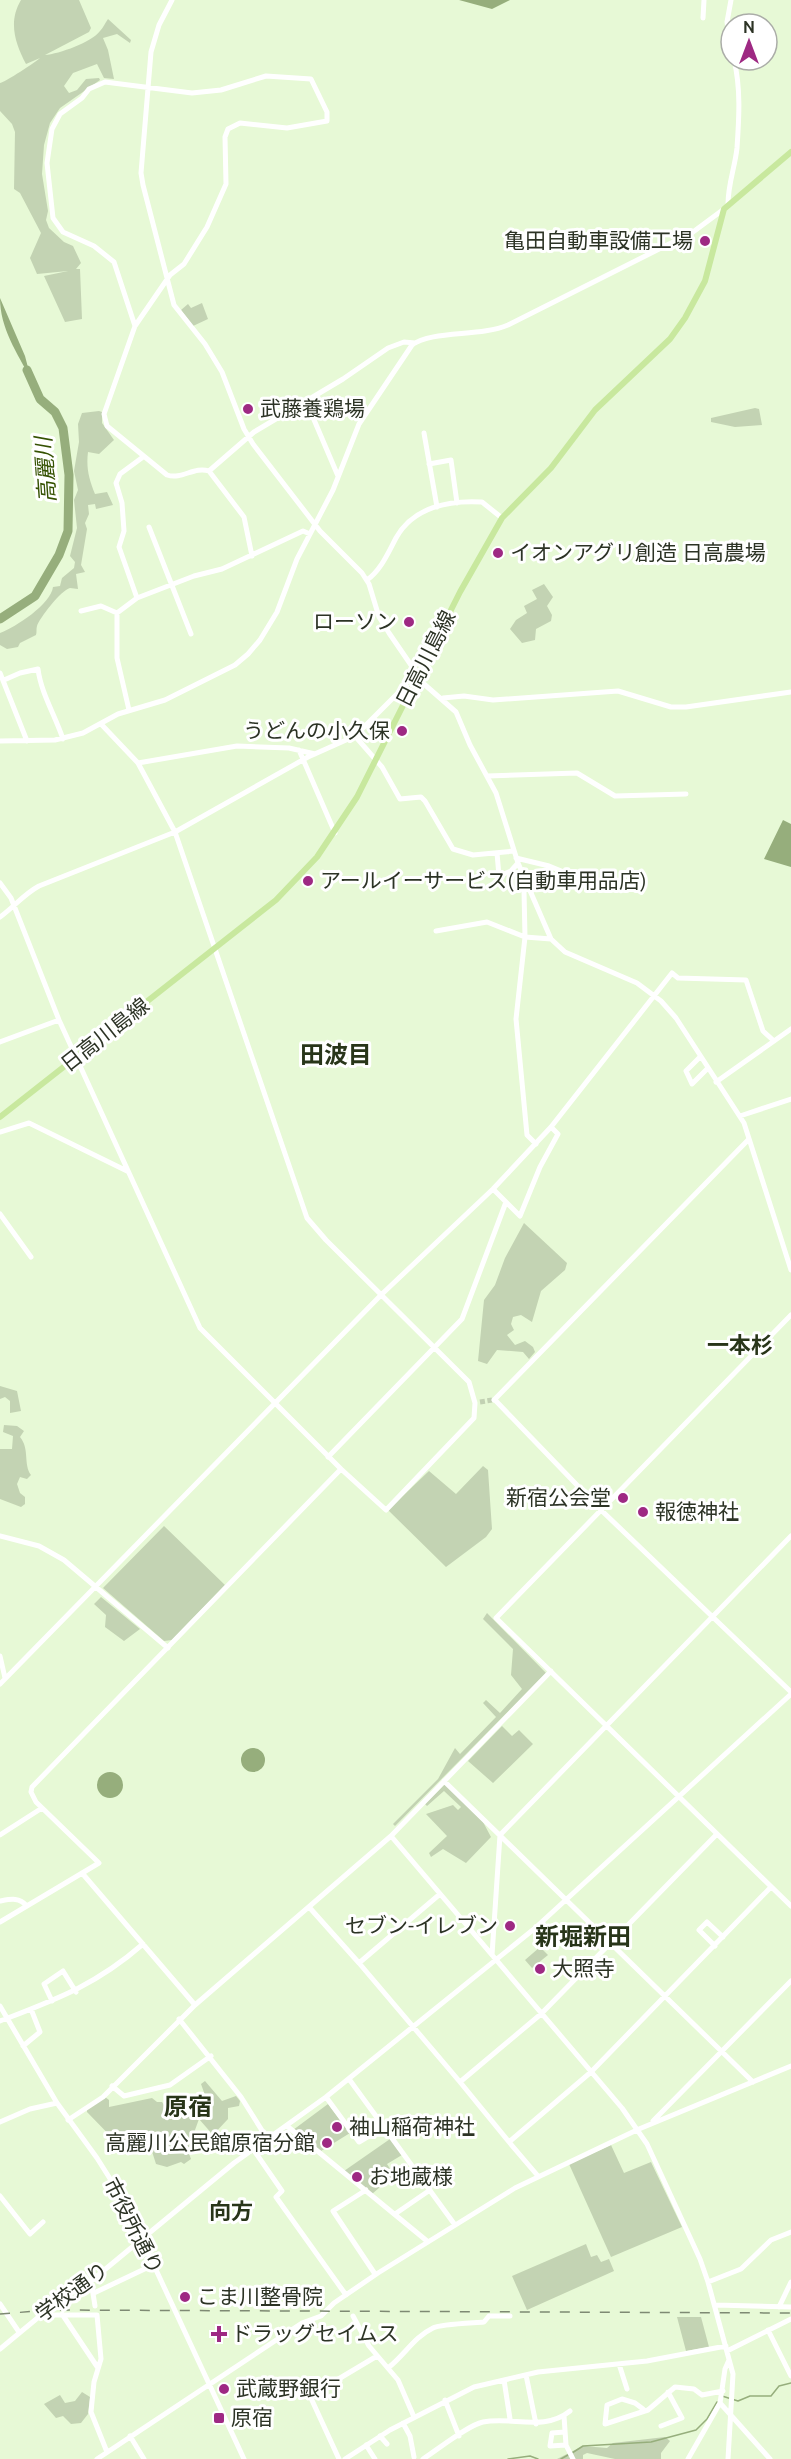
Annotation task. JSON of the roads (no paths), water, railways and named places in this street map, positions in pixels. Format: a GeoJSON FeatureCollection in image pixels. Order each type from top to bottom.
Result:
{"type":"FeatureCollection","features":[{"type":"Feature","properties":{"kind":"main road"},"geometry":{"type":"LineString","coordinates":[[726,206],[791,153]]}},
{"type":"Feature","properties":{"kind":"main road","name":"日高川島線"},"geometry":{"type":"LineString","coordinates":[[0,1117],[276,900],[335,833],[376,761],[418,673],[502,518],[550,468],[595,410],[653,357],[685,318],[705,281],[726,206]]}},
{"type":"Feature","properties":{"kind":"street"},"geometry":{"type":"LineString","coordinates":[[172,0],[153,44],[141,173],[174,305],[205,344],[222,372],[248,437],[315,524],[367,580],[379,617],[424,684],[443,698],[456,712],[503,809],[516,857],[551,939],[566,952],[637,983],[653,994],[676,1018],[740,1116],[791,1270]]}},
{"type":"Feature","properties":{"kind":"street"},"geometry":{"type":"LineString","coordinates":[[703,18],[704,0]]}},
{"type":"Feature","properties":{"kind":"street"},"geometry":{"type":"LineString","coordinates":[[209,471],[248,437],[388,348],[404,342],[415,343],[435,337],[485,333],[508,325],[693,232],[726,206],[737,147],[739,88],[736,72]]}},
{"type":"Feature","properties":{"kind":"street"},"geometry":{"type":"LineString","coordinates":[[135,326],[114,262],[94,246],[63,232],[55,224],[47,164],[49,144],[57,118],[64,109],[82,98],[89,89],[105,82],[148,89],[207,92],[266,76],[311,79],[328,118],[317,125],[296,127],[240,123],[228,129],[225,137],[226,184],[202,235],[184,264],[166,280],[135,326],[107,402],[104,421],[143,457],[170,477],[198,469],[209,471],[244,517],[252,556]]}},
{"type":"Feature","properties":{"kind":"street"},"geometry":{"type":"LineString","coordinates":[[0,741],[63,738],[129,711],[165,700],[235,665],[248,654],[260,640],[277,612],[310,534],[327,504],[359,424],[404,355],[415,343]]}},
{"type":"Feature","properties":{"kind":"street"},"geometry":{"type":"LineString","coordinates":[[306,401],[339,476]]}},
{"type":"Feature","properties":{"kind":"street"},"geometry":{"type":"LineString","coordinates":[[424,434],[437,507]]}},
{"type":"Feature","properties":{"kind":"street"},"geometry":{"type":"LineString","coordinates":[[137,598],[119,547],[124,531],[122,502],[116,483],[120,474],[143,457]]}},
{"type":"Feature","properties":{"kind":"street"},"geometry":{"type":"LineString","coordinates":[[429,464],[451,460],[458,503]]}},
{"type":"Feature","properties":{"kind":"street"},"geometry":{"type":"LineString","coordinates":[[367,580],[378,570],[397,537],[414,515],[437,507],[482,502],[502,518]]}},
{"type":"Feature","properties":{"kind":"street"},"geometry":{"type":"LineString","coordinates":[[149,527],[173,583],[191,634]]}},
{"type":"Feature","properties":{"kind":"street"},"geometry":{"type":"LineString","coordinates":[[117,612],[137,598],[173,583],[222,569],[303,531],[310,534]]}},
{"type":"Feature","properties":{"kind":"street"},"geometry":{"type":"LineString","coordinates":[[81,611],[101,606],[117,612]]}},
{"type":"Feature","properties":{"kind":"street"},"geometry":{"type":"LineString","coordinates":[[117,612],[117,658],[129,711]]}},
{"type":"Feature","properties":{"kind":"street"},"geometry":{"type":"LineString","coordinates":[[4,680],[38,669],[41,688],[50,703],[63,738]]}},
{"type":"Feature","properties":{"kind":"street"},"geometry":{"type":"LineString","coordinates":[[0,673],[27,741]]}},
{"type":"Feature","properties":{"kind":"street"},"geometry":{"type":"LineString","coordinates":[[0,917],[14,907],[27,892],[175,832],[315,754],[355,736],[404,688],[412,687]]}},
{"type":"Feature","properties":{"kind":"street"},"geometry":{"type":"LineString","coordinates":[[443,698],[464,696],[493,700],[618,691],[671,707],[686,707],[791,692]]}},
{"type":"Feature","properties":{"kind":"street"},"geometry":{"type":"LineString","coordinates":[[0,883],[14,907],[75,1058],[200,1328],[340,1469],[386,1510],[471,1423],[477,1403],[466,1377],[326,1240],[307,1218],[175,832],[138,763],[101,724]]}},
{"type":"Feature","properties":{"kind":"street"},"geometry":{"type":"LineString","coordinates":[[355,736],[376,761],[402,800],[421,797],[425,801],[453,849],[473,855],[497,853],[516,857],[549,866],[598,886],[621,890]]}},
{"type":"Feature","properties":{"kind":"street"},"geometry":{"type":"LineString","coordinates":[[138,763],[237,746],[298,750],[315,754]]}},
{"type":"Feature","properties":{"kind":"street"},"geometry":{"type":"LineString","coordinates":[[298,750],[335,833]]}},
{"type":"Feature","properties":{"kind":"street"},"geometry":{"type":"LineString","coordinates":[[487,776],[577,773],[615,796],[686,794]]}},
{"type":"Feature","properties":{"kind":"street"},"geometry":{"type":"LineString","coordinates":[[497,853],[499,876],[511,871],[516,857]]}},
{"type":"Feature","properties":{"kind":"street"},"geometry":{"type":"LineString","coordinates":[[528,888],[524,891],[525,937],[516,1019],[516,1040],[527,1135],[536,1144]]}},
{"type":"Feature","properties":{"kind":"street"},"geometry":{"type":"LineString","coordinates":[[436,931],[487,922],[525,937],[551,939]]}},
{"type":"Feature","properties":{"kind":"street"},"geometry":{"type":"LineString","coordinates":[[0,1684],[381,1294],[493,1189],[536,1144],[672,973],[678,978],[742,978],[747,983],[763,1031],[774,1041]]}},
{"type":"Feature","properties":{"kind":"street"},"geometry":{"type":"LineString","coordinates":[[0,1042],[58,1020]]}},
{"type":"Feature","properties":{"kind":"street"},"geometry":{"type":"LineString","coordinates":[[716,1082],[791,1029]]}},
{"type":"Feature","properties":{"kind":"street"},"geometry":{"type":"LineString","coordinates":[[700,1057],[686,1071],[693,1084],[708,1068]]}},
{"type":"Feature","properties":{"kind":"street"},"geometry":{"type":"LineString","coordinates":[[740,1116],[791,1099]]}},
{"type":"Feature","properties":{"kind":"street"},"geometry":{"type":"LineString","coordinates":[[0,1132],[29,1123],[127,1171]]}},
{"type":"Feature","properties":{"kind":"street"},"geometry":{"type":"LineString","coordinates":[[493,1189],[520,1216],[540,1167],[558,1134],[551,1126]]}},
{"type":"Feature","properties":{"kind":"street"},"geometry":{"type":"LineString","coordinates":[[749,1139],[494,1400],[601,1510],[791,1693]]}},
{"type":"Feature","properties":{"kind":"street"},"geometry":{"type":"LineString","coordinates":[[328,1457],[435,1347],[466,1311],[506,1202]]}},
{"type":"Feature","properties":{"kind":"street"},"geometry":{"type":"LineString","coordinates":[[0,1214],[31,1257]]}},
{"type":"Feature","properties":{"kind":"street"},"geometry":{"type":"LineString","coordinates":[[791,1315],[496,1618],[791,1906]]}},
{"type":"Feature","properties":{"kind":"street"},"geometry":{"type":"LineString","coordinates":[[0,1922],[99,1863],[42,1808],[31,1792],[32,1787],[340,1469]]}},
{"type":"Feature","properties":{"kind":"street"},"geometry":{"type":"LineString","coordinates":[[0,1536],[53,1553],[96,1586],[168,1648]]}},
{"type":"Feature","properties":{"kind":"street"},"geometry":{"type":"LineString","coordinates":[[493,1957],[500,1835],[791,1536]]}},
{"type":"Feature","properties":{"kind":"street"},"geometry":{"type":"LineString","coordinates":[[0,1656],[5,1678]]}},
{"type":"Feature","properties":{"kind":"street"},"geometry":{"type":"LineString","coordinates":[[68,2120],[103,2097],[179,2019],[391,1836],[551,1671]]}},
{"type":"Feature","properties":{"kind":"street","name":"学校通り"},"geometry":{"type":"LineString","coordinates":[[0,2349],[18,2332],[43,2315],[58,2301],[91,2280],[254,2149],[349,2079],[493,1957],[567,1901],[791,1693]]}},
{"type":"Feature","properties":{"kind":"street"},"geometry":{"type":"LineString","coordinates":[[444,1781],[753,2082]]}},
{"type":"Feature","properties":{"kind":"street"},"geometry":{"type":"LineString","coordinates":[[0,1835],[42,1808]]}},
{"type":"Feature","properties":{"kind":"street"},"geometry":{"type":"LineString","coordinates":[[460,2082],[541,2014],[717,1833]]}},
{"type":"Feature","properties":{"kind":"street"},"geometry":{"type":"LineString","coordinates":[[391,1836],[639,2129],[700,2259],[715,2305],[729,2360],[733,2401],[728,2459]]}},
{"type":"Feature","properties":{"kind":"street"},"geometry":{"type":"LineString","coordinates":[[82,1873],[195,2005]]}},
{"type":"Feature","properties":{"kind":"street"},"geometry":{"type":"LineString","coordinates":[[509,2142],[591,2072],[771,1887]]}},
{"type":"Feature","properties":{"kind":"street"},"geometry":{"type":"LineString","coordinates":[[359,1963],[440,1894]]}},
{"type":"Feature","properties":{"kind":"street"},"geometry":{"type":"LineString","coordinates":[[0,1901],[13,1899],[22,1901],[27,1906]]}},
{"type":"Feature","properties":{"kind":"street"},"geometry":{"type":"LineString","coordinates":[[309,1907],[538,2176]]}},
{"type":"Feature","properties":{"kind":"street"},"geometry":{"type":"LineString","coordinates":[[715,1946],[699,1930],[707,1922],[723,1938]]}},
{"type":"Feature","properties":{"kind":"street"},"geometry":{"type":"LineString","coordinates":[[0,2021],[76,1992],[110,1972],[143,1944]]}},
{"type":"Feature","properties":{"kind":"street"},"geometry":{"type":"LineString","coordinates":[[52,2001],[44,1984],[63,1971],[76,1992]]}},
{"type":"Feature","properties":{"kind":"street"},"geometry":{"type":"LineString","coordinates":[[650,2125],[791,1981]]}},
{"type":"Feature","properties":{"kind":"street","name":"市役所通り"},"geometry":{"type":"LineString","coordinates":[[0,2006],[57,2103],[119,2192],[244,2459]]}},
{"type":"Feature","properties":{"kind":"street"},"geometry":{"type":"LineString","coordinates":[[23,2046],[40,2032],[31,2009]]}},
{"type":"Feature","properties":{"kind":"street"},"geometry":{"type":"LineString","coordinates":[[179,2019],[211,2056],[268,2140]]}},
{"type":"Feature","properties":{"kind":"street"},"geometry":{"type":"LineString","coordinates":[[112,2086],[124,2096],[170,2085],[211,2056]]}},
{"type":"Feature","properties":{"kind":"street"},"geometry":{"type":"LineString","coordinates":[[97,2459],[107,2455],[130,2436],[302,2323],[321,2316],[375,2274],[426,2241],[538,2176],[639,2129],[791,2066]]}},
{"type":"Feature","properties":{"kind":"street"},"geometry":{"type":"LineString","coordinates":[[349,2079],[454,2225]]}},
{"type":"Feature","properties":{"kind":"street"},"geometry":{"type":"LineString","coordinates":[[326,2097],[359,2142],[384,2127]]}},
{"type":"Feature","properties":{"kind":"street"},"geometry":{"type":"LineString","coordinates":[[0,2122],[30,2109],[57,2103]]}},
{"type":"Feature","properties":{"kind":"street"},"geometry":{"type":"LineString","coordinates":[[287,2126],[426,2241]]}},
{"type":"Feature","properties":{"kind":"street"},"geometry":{"type":"LineString","coordinates":[[254,2149],[282,2191],[276,2197],[346,2295]]}},
{"type":"Feature","properties":{"kind":"street"},"geometry":{"type":"LineString","coordinates":[[366,2190],[333,2211],[375,2274]]}},
{"type":"Feature","properties":{"kind":"street"},"geometry":{"type":"LineString","coordinates":[[395,2214],[430,2190]]}},
{"type":"Feature","properties":{"kind":"street"},"geometry":{"type":"LineString","coordinates":[[0,2196],[30,2234],[43,2222]]}},
{"type":"Feature","properties":{"kind":"street"},"geometry":{"type":"LineString","coordinates":[[708,2282],[741,2269],[771,2240],[791,2232]]}},
{"type":"Feature","properties":{"kind":"street"},"geometry":{"type":"LineString","coordinates":[[94,2293],[153,2265]]}},
{"type":"Feature","properties":{"kind":"street"},"geometry":{"type":"LineString","coordinates":[[91,2280],[95,2306]]}},
{"type":"Feature","properties":{"kind":"street"},"geometry":{"type":"LineString","coordinates":[[779,2307],[791,2282]]}},
{"type":"Feature","properties":{"kind":"street"},"geometry":{"type":"LineString","coordinates":[[0,2304],[18,2332]]}},
{"type":"Feature","properties":{"kind":"street"},"geometry":{"type":"LineString","coordinates":[[715,2305],[791,2307]]}},
{"type":"Feature","properties":{"kind":"street"},"geometry":{"type":"LineString","coordinates":[[62,2314],[98,2368]]}},
{"type":"Feature","properties":{"kind":"street"},"geometry":{"type":"LineString","coordinates":[[43,2315],[97,2315],[101,2348],[91,2412],[107,2455]]}},
{"type":"Feature","properties":{"kind":"street"},"geometry":{"type":"LineString","coordinates":[[352,2316],[377,2356],[398,2380],[414,2417]]}},
{"type":"Feature","properties":{"kind":"street"},"geometry":{"type":"LineString","coordinates":[[388,2368],[397,2361],[408,2345],[434,2327],[484,2322],[489,2316],[510,2316]]}},
{"type":"Feature","properties":{"kind":"street"},"geometry":{"type":"LineString","coordinates":[[345,2459],[403,2423],[474,2387],[526,2374],[726,2349],[790,2322]]}},
{"type":"Feature","properties":{"kind":"street"},"geometry":{"type":"LineString","coordinates":[[768,2330],[791,2376]]}},
{"type":"Feature","properties":{"kind":"street"},"geometry":{"type":"LineString","coordinates":[[339,2459],[310,2396],[377,2356]]}},
{"type":"Feature","properties":{"kind":"street"},"geometry":{"type":"LineString","coordinates":[[688,2459],[722,2397],[725,2370],[729,2360]]}},
{"type":"Feature","properties":{"kind":"street"},"geometry":{"type":"LineString","coordinates":[[619,2364],[627,2389]]}},
{"type":"Feature","properties":{"kind":"street"},"geometry":{"type":"LineString","coordinates":[[526,2374],[536,2424]]}},
{"type":"Feature","properties":{"kind":"street"},"geometry":{"type":"LineString","coordinates":[[504,2380],[510,2419]]}},
{"type":"Feature","properties":{"kind":"street"},"geometry":{"type":"LineString","coordinates":[[643,2409],[635,2403],[622,2399],[607,2405],[605,2424],[655,2406],[668,2392],[680,2386],[702,2395],[722,2397]]}},
{"type":"Feature","properties":{"kind":"street"},"geometry":{"type":"LineString","coordinates":[[662,2426],[682,2418],[668,2392]]}},
{"type":"Feature","properties":{"kind":"street"},"geometry":{"type":"LineString","coordinates":[[722,2397],[732,2417],[770,2459]]}},
{"type":"Feature","properties":{"kind":"street"},"geometry":{"type":"LineString","coordinates":[[445,2400],[459,2436]]}},
{"type":"Feature","properties":{"kind":"street"},"geometry":{"type":"LineString","coordinates":[[423,2459],[481,2422],[510,2419],[536,2424],[564,2416],[570,2411]]}},
{"type":"Feature","properties":{"kind":"street"},"geometry":{"type":"LineString","coordinates":[[564,2416],[566,2445],[573,2459]]}},
{"type":"Feature","properties":{"kind":"street"},"geometry":{"type":"LineString","coordinates":[[403,2423],[410,2436],[413,2458]]}},
{"type":"Feature","properties":{"kind":"street"},"geometry":{"type":"LineString","coordinates":[[565,2432],[552,2433],[550,2446],[566,2445]]}},
{"type":"Feature","properties":{"kind":"street"},"geometry":{"type":"LineString","coordinates":[[130,2436],[144,2459]]}},
{"type":"Feature","properties":{"kind":"street"},"geometry":{"type":"LineString","coordinates":[[380,2436],[387,2444]]}},
{"type":"Feature","properties":{"kind":"street"},"geometry":{"type":"LineString","coordinates":[[366,2445],[375,2459]]}},
{"type":"Feature","properties":{"kind":"waterway","name":"高麗川"},"geometry":{"type":"LineString","coordinates":[[0,619],[35,596],[59,555],[68,531],[69,475],[63,428],[55,412],[40,399],[27,370]]}},
{"type":"Feature","properties":{"kind":"waterway"},"geometry":{"type":"LineString","coordinates":[[722,2396],[738,2401],[750,2396],[771,2396],[779,2386],[791,2383]]}},
{"type":"Feature","properties":{"kind":"waterway"},"geometry":{"type":"LineString","coordinates":[[572,2453],[583,2446],[651,2442],[696,2430],[707,2419],[717,2402]]}},
{"type":"Feature","properties":{"kind":"waterway"},"geometry":{"type":"LineString","coordinates":[[561,2459],[568,2455]]}},
{"type":"Feature","properties":{"kind":"waterway"},"geometry":{"type":"LineString","coordinates":[[508,2459],[530,2456],[538,2459]]}},
{"type":"Feature","properties":{"kind":"tunnel"},"geometry":{"type":"LineString","coordinates":[[480,1402],[492,1400]]}},
{"type":"Feature","properties":{"kind":"railway"},"geometry":{"type":"LineString","coordinates":[[0,2314],[49,2310],[791,2313]]}},
{"type":"Feature","properties":{"kind":"place","name":"亀田自動車設備工場"},"geometry":{"type":"Point","coordinates":[705,241]}},
{"type":"Feature","properties":{"kind":"place","name":"武藤養鶏場"},"geometry":{"type":"Point","coordinates":[248,409]}},
{"type":"Feature","properties":{"kind":"place","name":"イオンアグリ創造 日高農場"},"geometry":{"type":"Point","coordinates":[498,553]}},
{"type":"Feature","properties":{"kind":"place","name":"ローソン"},"geometry":{"type":"Point","coordinates":[409,622]}},
{"type":"Feature","properties":{"kind":"place","name":"うどんの小久保"},"geometry":{"type":"Point","coordinates":[402,731]}},
{"type":"Feature","properties":{"kind":"place","name":"アールイーサービス(自動車用品店)"},"geometry":{"type":"Point","coordinates":[308,881]}},
{"type":"Feature","properties":{"kind":"place","name":"新宿公会堂"},"geometry":{"type":"Point","coordinates":[623,1498]}},
{"type":"Feature","properties":{"kind":"place","name":"報徳神社"},"geometry":{"type":"Point","coordinates":[643,1512]}},
{"type":"Feature","properties":{"kind":"place","name":"セブン-イレブン"},"geometry":{"type":"Point","coordinates":[510,1926]}},
{"type":"Feature","properties":{"kind":"place","name":"大照寺"},"geometry":{"type":"Point","coordinates":[540,1969]}},
{"type":"Feature","properties":{"kind":"place","name":"袖山稲荷神社"},"geometry":{"type":"Point","coordinates":[337,2127]}},
{"type":"Feature","properties":{"kind":"place","name":"高麗川公民館原宿分館"},"geometry":{"type":"Point","coordinates":[327,2143]}},
{"type":"Feature","properties":{"kind":"place","name":"お地蔵様"},"geometry":{"type":"Point","coordinates":[357,2177]}},
{"type":"Feature","properties":{"kind":"place","name":"こま川整骨院"},"geometry":{"type":"Point","coordinates":[185,2297]}},
{"type":"Feature","properties":{"kind":"place","name":"ドラッグセイムス"},"geometry":{"type":"Point","coordinates":[219,2334]}},
{"type":"Feature","properties":{"kind":"place","name":"武蔵野銀行"},"geometry":{"type":"Point","coordinates":[224,2389]}},
{"type":"Feature","properties":{"kind":"place","name":"原宿"},"geometry":{"type":"Point","coordinates":[219,2418]}},
{"type":"Feature","properties":{"kind":"district","name":"田波目"},"geometry":{"type":"Point","coordinates":[336,1055]}},
{"type":"Feature","properties":{"kind":"district","name":"一本杉"},"geometry":{"type":"Point","coordinates":[740,1345]}},
{"type":"Feature","properties":{"kind":"district","name":"新堀新田"},"geometry":{"type":"Point","coordinates":[583,1937]}},
{"type":"Feature","properties":{"kind":"district","name":"原宿"},"geometry":{"type":"Point","coordinates":[188,2107]}},
{"type":"Feature","properties":{"kind":"district","name":"向方"},"geometry":{"type":"Point","coordinates":[231,2211]}}]}
